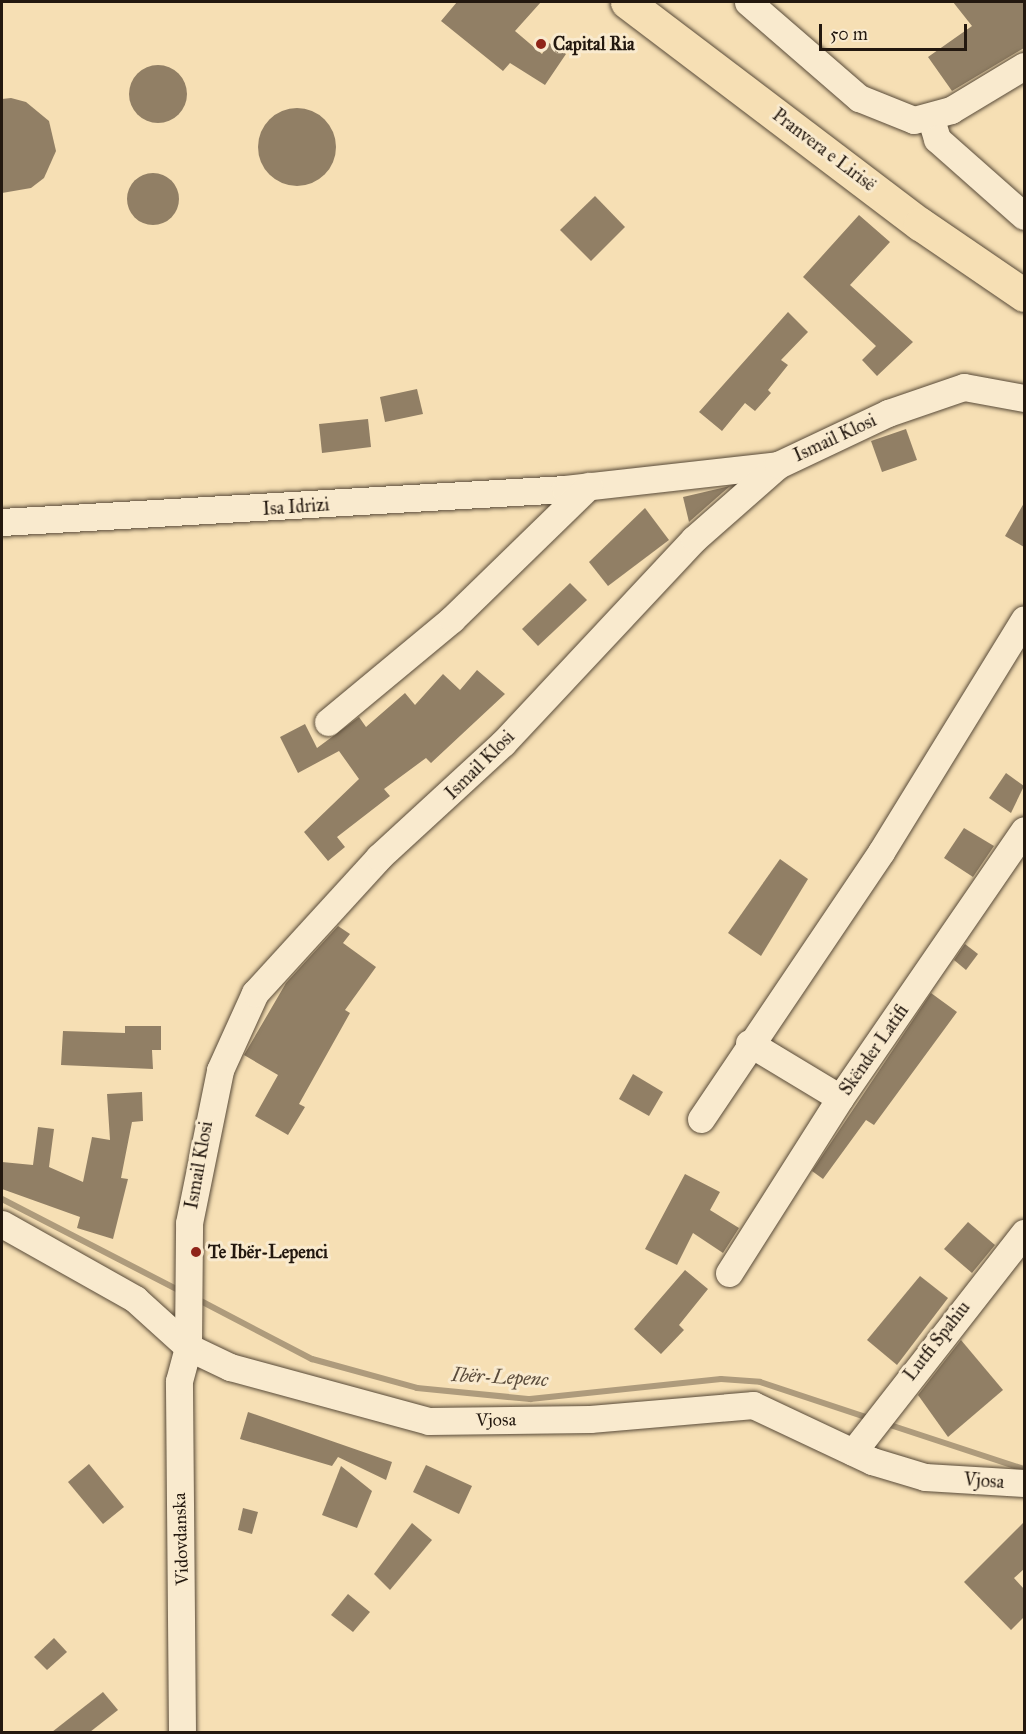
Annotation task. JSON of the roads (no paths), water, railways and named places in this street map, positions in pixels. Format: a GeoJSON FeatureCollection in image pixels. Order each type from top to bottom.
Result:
{"type":"FeatureCollection","features":[{"type":"Feature","properties":{"kind":"main road","name":"Pranvera e Lirisë"},"geometry":{"type":"LineString","coordinates":[[627,2],[920,224],[1024,295]]}},
{"type":"Feature","properties":{"kind":"main road","name":"Pranvera e Lirisë"},"geometry":{"type":"LineString","coordinates":[[644,2],[836,144],[1024,295]]}},
{"type":"Feature","properties":{"kind":"street"},"geometry":{"type":"LineString","coordinates":[[748,2],[859,98],[892,115],[931,119],[1024,66]]}},
{"type":"Feature","properties":{"kind":"street"},"geometry":{"type":"LineString","coordinates":[[931,119],[937,139],[1024,216]]}},
{"type":"Feature","properties":{"kind":"street","name":"Ismail Klosi"},"geometry":{"type":"LineString","coordinates":[[188,1347],[189,1223],[208,1112],[220,1070],[255,993],[379,857],[502,743],[694,539],[778,465],[888,413],[964,387],[1024,398]]}},
{"type":"Feature","properties":{"kind":"street","name":"Isa Idrizi"},"geometry":{"type":"LineString","coordinates":[[2,522],[590,486],[778,465]]}},
{"type":"Feature","properties":{"kind":"street"},"geometry":{"type":"LineString","coordinates":[[328,722],[452,620],[590,486]]}},
{"type":"Feature","properties":{"kind":"street"},"geometry":{"type":"LineString","coordinates":[[701,1119],[749,1044],[881,852],[1024,620]]}},
{"type":"Feature","properties":{"kind":"street","name":"Skënder Latifi"},"geometry":{"type":"LineString","coordinates":[[729,1273],[840,1098],[1024,830]]}},
{"type":"Feature","properties":{"kind":"street"},"geometry":{"type":"LineString","coordinates":[[749,1044],[840,1098]]}},
{"type":"Feature","properties":{"kind":"street","name":"Vjosa"},"geometry":{"type":"LineString","coordinates":[[2,1224],[135,1299],[188,1347],[230,1367],[429,1421],[590,1419],[753,1405],[853,1452],[925,1477],[1024,1484]]}},
{"type":"Feature","properties":{"kind":"street","name":"Lutfi Spahiu"},"geometry":{"type":"LineString","coordinates":[[853,1452],[1024,1233]]}},
{"type":"Feature","properties":{"kind":"street","name":"Vidovdanska"},"geometry":{"type":"LineString","coordinates":[[182,1732],[179,1381],[188,1347]]}},
{"type":"Feature","properties":{"kind":"waterway","name":"Ibër-Lepenc"},"geometry":{"type":"LineString","coordinates":[[2,1199],[182,1292]]}},
{"type":"Feature","properties":{"kind":"waterway","name":"Ibër-Lepenc"},"geometry":{"type":"LineString","coordinates":[[197,1299],[312,1359],[417,1388],[530,1399],[721,1379],[760,1382],[872,1419]]}},
{"type":"Feature","properties":{"kind":"waterway","name":"Ibër-Lepenc"},"geometry":{"type":"LineString","coordinates":[[884,1423],[1024,1469]]}},
{"type":"Feature","properties":{"kind":"place","name":"Capital Ria"},"geometry":{"type":"Point","coordinates":[541,44]}},
{"type":"Feature","properties":{"kind":"place","name":"Te Ibër-Lepenci"},"geometry":{"type":"Point","coordinates":[196,1252]}}]}
